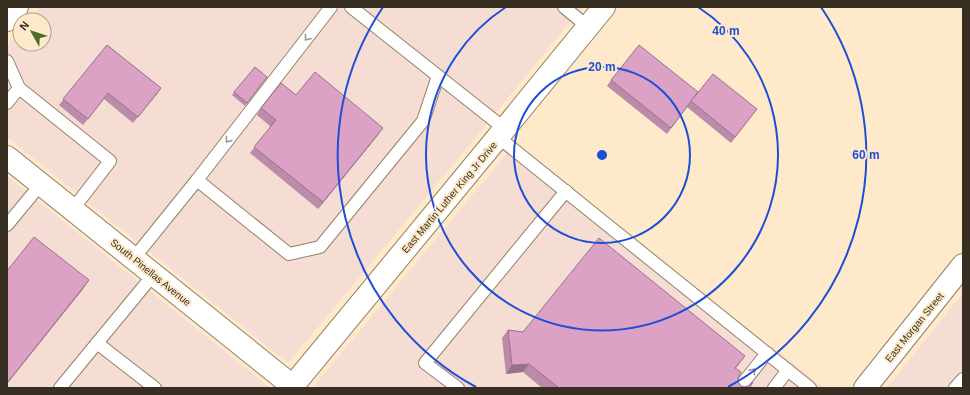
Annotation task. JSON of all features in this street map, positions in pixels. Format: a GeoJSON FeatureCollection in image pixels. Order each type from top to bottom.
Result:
{"type":"FeatureCollection","features":[{"type":"Feature","properties":{"kind":"street"},"geometry":{"type":"LineString","coordinates":[[7,20],[17,7]]}},
{"type":"Feature","properties":{"kind":"street","name":"East Martin Luther King Jr Drive"},"geometry":{"type":"LineString","coordinates":[[292,387],[604,7]]}},
{"type":"Feature","properties":{"kind":"street","name":"South Pinellas Avenue"},"geometry":{"type":"LineString","coordinates":[[7,156],[292,387]]}},
{"type":"Feature","properties":{"kind":"street","name":"East Morgan Street"},"geometry":{"type":"LineString","coordinates":[[865,388],[963,265]]}},
{"type":"Feature","properties":{"kind":"lane"},"geometry":{"type":"LineString","coordinates":[[134,258],[197,180],[331,7]]}},
{"type":"Feature","properties":{"kind":"lane"},"geometry":{"type":"LineString","coordinates":[[350,7],[438,76],[566,192],[810,388]]}},
{"type":"Feature","properties":{"kind":"lane"},"geometry":{"type":"LineString","coordinates":[[564,7],[588,27]]}},
{"type":"Feature","properties":{"kind":"lane"},"geometry":{"type":"LineString","coordinates":[[7,61],[19,88],[110,161],[72,209]]}},
{"type":"Feature","properties":{"kind":"lane"},"geometry":{"type":"LineString","coordinates":[[197,180],[289,254],[320,246],[423,121],[438,76]]}},
{"type":"Feature","properties":{"kind":"lane"},"geometry":{"type":"LineString","coordinates":[[7,104],[19,88]]}},
{"type":"Feature","properties":{"kind":"lane"},"geometry":{"type":"LineString","coordinates":[[7,225],[41,184]]}},
{"type":"Feature","properties":{"kind":"lane"},"geometry":{"type":"LineString","coordinates":[[458,388],[425,363],[566,192]]}},
{"type":"Feature","properties":{"kind":"lane"},"geometry":{"type":"LineString","coordinates":[[60,388],[154,274]]}},
{"type":"Feature","properties":{"kind":"lane"},"geometry":{"type":"LineString","coordinates":[[97,343],[155,388]]}},
{"type":"Feature","properties":{"kind":"lane"},"geometry":{"type":"LineString","coordinates":[[739,388],[767,353]]}},
{"type":"Feature","properties":{"kind":"lane"},"geometry":{"type":"LineString","coordinates":[[774,388],[788,370]]}},
{"type":"Feature","properties":{"kind":"lane"},"geometry":{"type":"LineString","coordinates":[[956,388],[963,379]]}},
{"type":"Feature","properties":{"kind":"shaded area"},"geometry":{"type":"Polygon","coordinates":[[[40,7],[582,7],[288,363],[7,137],[7,47],[12,41],[12,52],[52,52],[52,12],[36,12],[40,7]]]}},
{"type":"Feature","properties":{"kind":"shaded area"},"geometry":{"type":"Polygon","coordinates":[[[513,146],[824,388],[319,388],[315,385],[513,146]]]}},
{"type":"Feature","properties":{"kind":"shaded area"},"geometry":{"type":"Polygon","coordinates":[[[7,176],[269,387],[269,388],[7,388],[7,176]]]}},
{"type":"Feature","properties":{"kind":"shaded area"},"geometry":{"type":"Polygon","coordinates":[[[963,293],[963,388],[887,388],[963,293]]]}},
{"type":"Feature","properties":{"kind":"building"},"geometry":{"type":"Polygon","coordinates":[[[107,45],[161,88],[138,117],[108,93],[88,119],[63,99],[107,45]]]}},
{"type":"Feature","properties":{"kind":"building"},"geometry":{"type":"Polygon","coordinates":[[[639,45],[698,92],[671,128],[611,80],[639,45]]]}},
{"type":"Feature","properties":{"kind":"building"},"geometry":{"type":"Polygon","coordinates":[[[255,67],[267,77],[247,103],[234,92],[255,67]]]}},
{"type":"Feature","properties":{"kind":"building"},"geometry":{"type":"Polygon","coordinates":[[[315,72],[383,128],[323,202],[254,147],[276,120],[261,108],[281,83],[296,95],[315,72]]]}},
{"type":"Feature","properties":{"kind":"building"},"geometry":{"type":"Polygon","coordinates":[[[713,74],[757,109],[735,137],[691,101],[713,74]]]}},
{"type":"Feature","properties":{"kind":"building"},"geometry":{"type":"Polygon","coordinates":[[[34,237],[89,280],[7,383],[7,271],[34,237]]]}},
{"type":"Feature","properties":{"kind":"building"},"geometry":{"type":"Polygon","coordinates":[[[599,238],[745,356],[735,368],[741,372],[738,382],[741,386],[748,386],[753,382],[749,388],[559,388],[529,364],[512,365],[508,330],[523,332],[599,238]]]}}]}
